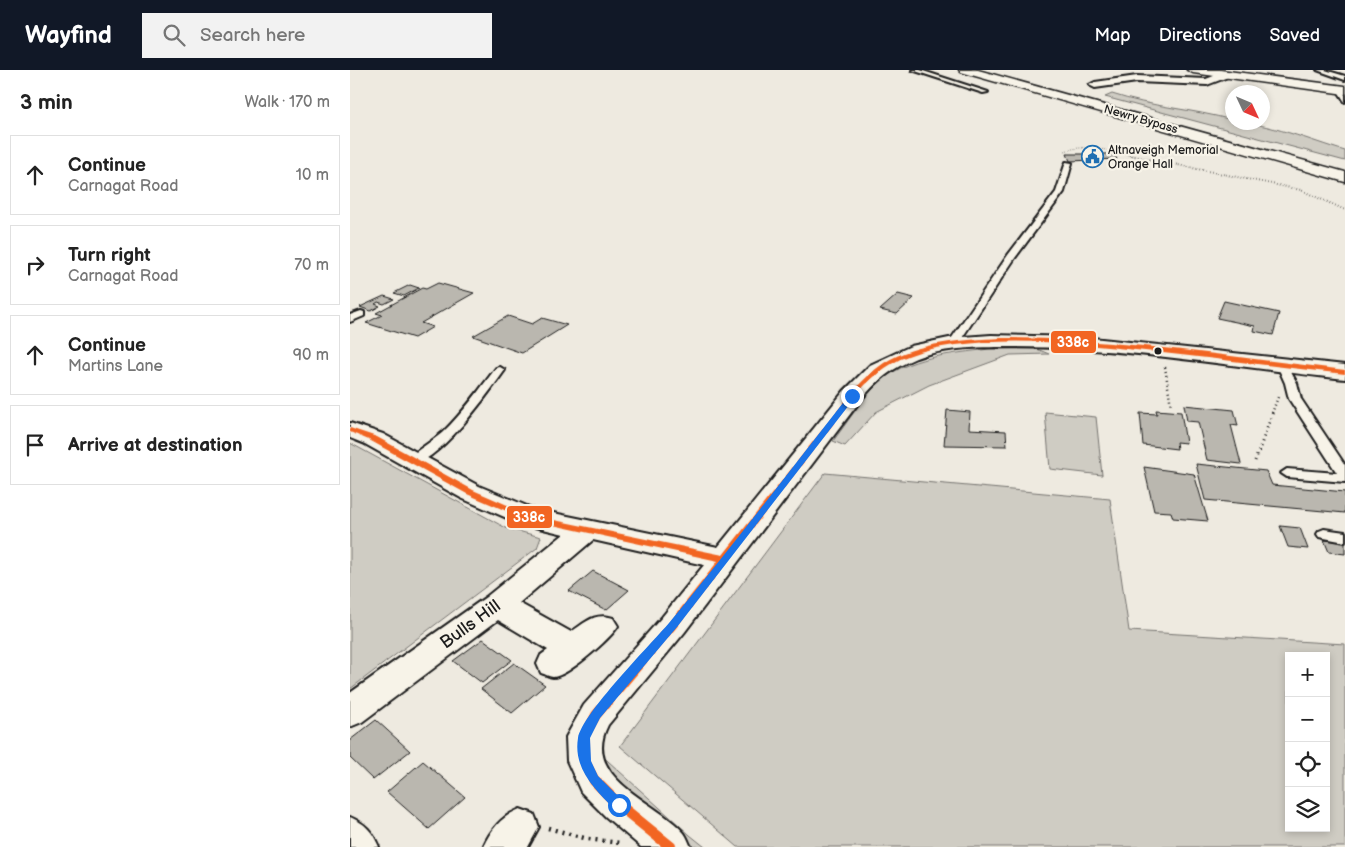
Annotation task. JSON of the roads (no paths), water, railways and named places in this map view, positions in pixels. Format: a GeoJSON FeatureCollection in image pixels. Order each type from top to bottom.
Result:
{"type":"FeatureCollection","features":[{"type":"Feature","properties":{"kind":"main road","name":"Newry Bypass"},"geometry":{"type":"LineString","coordinates":[[966,70],[1345,177]]}},
{"type":"Feature","properties":{"kind":"main road","name":"Newry Bypass"},"geometry":{"type":"LineString","coordinates":[[988,70],[1345,168]]}},
{"type":"Feature","properties":{"kind":"main road"},"geometry":{"type":"LineString","coordinates":[[1193,70],[1341,89]]}},
{"type":"Feature","properties":{"kind":"street"},"geometry":{"type":"LineString","coordinates":[[1095,85],[1137,79],[1207,82],[1224,75]]}},
{"type":"Feature","properties":{"kind":"street"},"geometry":{"type":"LineString","coordinates":[[660,838],[619,805],[594,780],[585,761],[584,737],[596,715],[673,625],[866,379],[882,366],[904,356],[952,345],[993,341],[1074,344],[1345,372]]}},
{"type":"Feature","properties":{"kind":"street"},"geometry":{"type":"LineString","coordinates":[[350,430],[374,439],[470,492],[528,517],[586,531],[726,559]]}},
{"type":"Feature","properties":{"kind":"street","name":"Bulls Hill"},"geometry":{"type":"LineString","coordinates":[[350,712],[497,605],[586,531]]}},
{"type":"Feature","properties":{"kind":"street"},"geometry":{"type":"LineString","coordinates":[[497,605],[563,657],[602,626]]}},
{"type":"Feature","properties":{"kind":"street"},"geometry":{"type":"LineString","coordinates":[[350,836],[359,847]]}},
{"type":"Feature","properties":{"kind":"lane"},"geometry":{"type":"LineString","coordinates":[[915,70],[986,92]]}},
{"type":"Feature","properties":{"kind":"lane"},"geometry":{"type":"LineString","coordinates":[[1320,70],[1345,78]]}},
{"type":"Feature","properties":{"kind":"lane"},"geometry":{"type":"LineString","coordinates":[[1341,89],[1345,100]]}},
{"type":"Feature","properties":{"kind":"lane"},"geometry":{"type":"LineString","coordinates":[[952,345],[1011,257],[1060,192],[1068,163]]}},
{"type":"Feature","properties":{"kind":"lane"},"geometry":{"type":"LineString","coordinates":[[350,319],[361,314]]}},
{"type":"Feature","properties":{"kind":"lane"},"geometry":{"type":"LineString","coordinates":[[1282,365],[1291,383],[1295,399],[1345,476]]}},
{"type":"Feature","properties":{"kind":"lane"},"geometry":{"type":"LineString","coordinates":[[412,461],[442,440],[465,415],[500,370]]}},
{"type":"Feature","properties":{"kind":"lane"},"geometry":{"type":"LineString","coordinates":[[1287,473],[1345,476]]}},
{"type":"Feature","properties":{"kind":"lane"},"geometry":{"type":"LineString","coordinates":[[1324,534],[1345,537]]}},
{"type":"Feature","properties":{"kind":"place","name":"Altnaveigh Memorial Orange Hall"},"geometry":{"type":"Point","coordinates":[1092,157]}}]}
